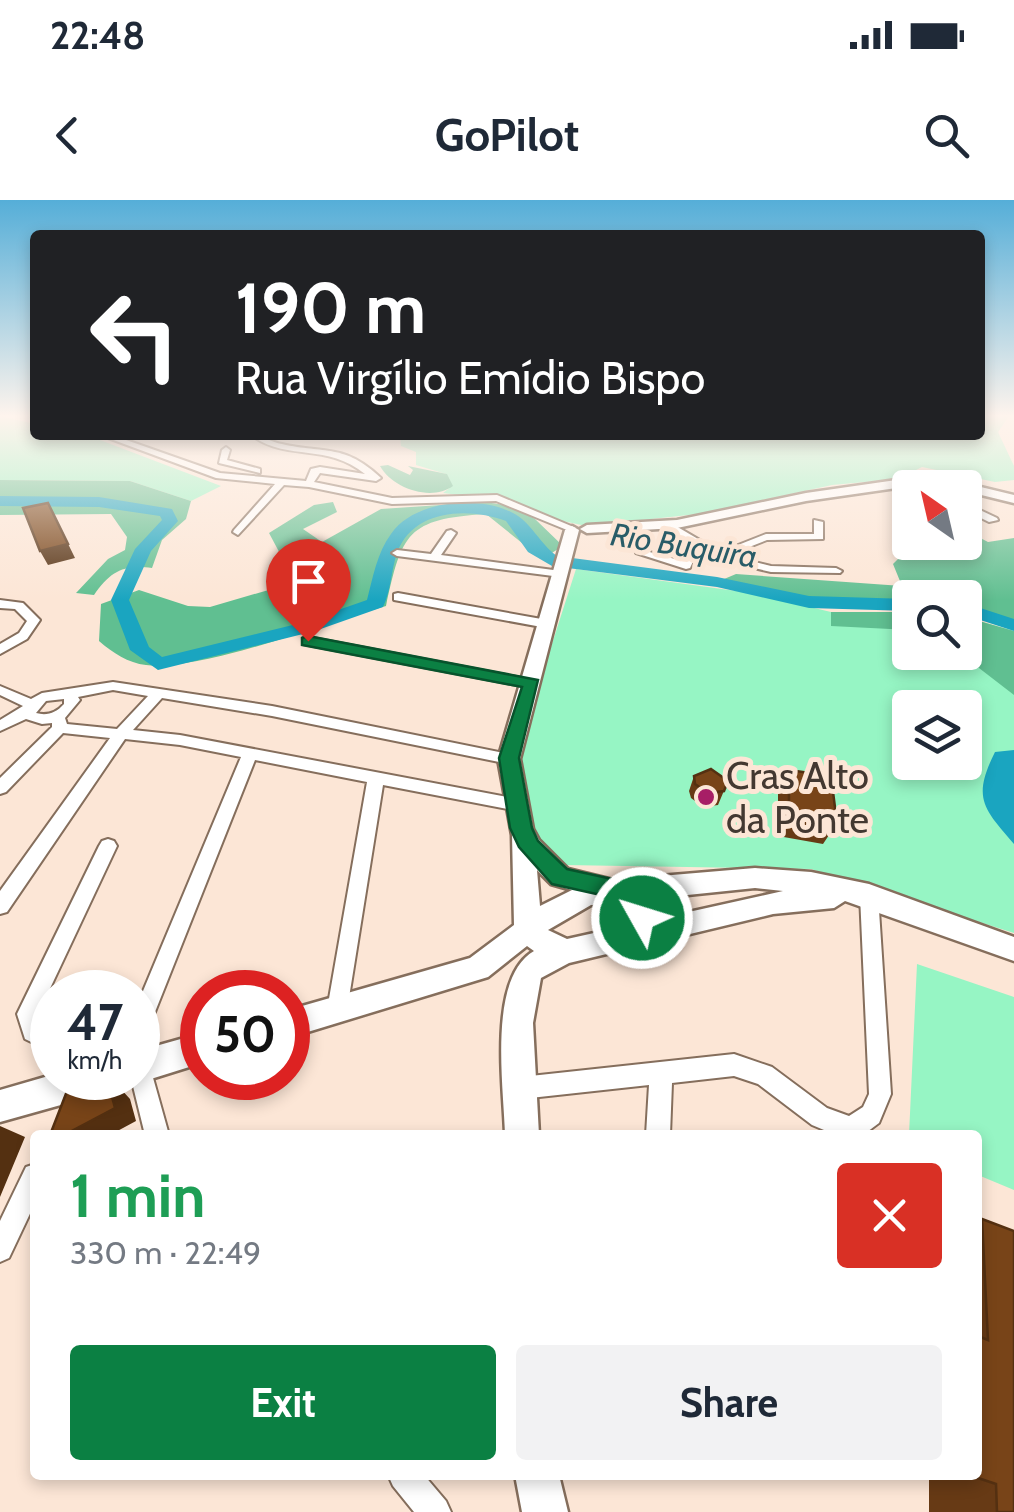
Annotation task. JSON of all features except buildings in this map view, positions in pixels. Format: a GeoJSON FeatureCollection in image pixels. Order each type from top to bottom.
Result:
{"type":"FeatureCollection","features":[{"type":"Feature","properties":{"kind":"main road"},"geometry":{"type":"LineString","coordinates":[[567,951],[541,942],[528,930],[520,817],[509,758],[577,532],[669,525],[892,489]]}},
{"type":"Feature","properties":{"kind":"main road"},"geometry":{"type":"LineString","coordinates":[[982,490],[1014,499]]}},
{"type":"Feature","properties":{"kind":"main road"},"geometry":{"type":"LineString","coordinates":[[520,817],[543,865],[560,877],[621,891],[642,918],[623,938]]}},
{"type":"Feature","properties":{"kind":"main road"},"geometry":{"type":"LineString","coordinates":[[310,1018],[478,968],[572,901],[621,891],[755,878],[811,882],[872,898],[1014,949]]}},
{"type":"Feature","properties":{"kind":"main road"},"geometry":{"type":"LineString","coordinates":[[522,1130],[519,994],[529,971],[567,951],[774,902],[823,896],[872,898]]}},
{"type":"Feature","properties":{"kind":"main road"},"geometry":{"type":"LineString","coordinates":[[478,968],[505,973],[519,994]]}},
{"type":"Feature","properties":{"kind":"main road"},"geometry":{"type":"LineString","coordinates":[[0,1106],[30,1097]]}},
{"type":"Feature","properties":{"kind":"main road"},"geometry":{"type":"LineString","coordinates":[[538,1480],[545,1512]]}},
{"type":"Feature","properties":{"kind":"street"},"geometry":{"type":"LineString","coordinates":[[246,477],[305,483],[392,502],[496,498],[577,532]]}},
{"type":"Feature","properties":{"kind":"street"},"geometry":{"type":"LineString","coordinates":[[300,477],[305,483]]}},
{"type":"Feature","properties":{"kind":"street"},"geometry":{"type":"LineString","coordinates":[[305,483],[310,477]]}},
{"type":"Feature","properties":{"kind":"street"},"geometry":{"type":"LineString","coordinates":[[238,532],[282,481]]}},
{"type":"Feature","properties":{"kind":"street"},"geometry":{"type":"LineString","coordinates":[[982,514],[993,520]]}},
{"type":"Feature","properties":{"kind":"street"},"geometry":{"type":"LineString","coordinates":[[639,533],[642,552],[675,566],[686,566],[694,552],[734,550],[761,538],[820,536],[818,522]]}},
{"type":"Feature","properties":{"kind":"street"},"geometry":{"type":"LineString","coordinates":[[669,525],[705,550],[757,568],[836,572]]}},
{"type":"Feature","properties":{"kind":"street"},"geometry":{"type":"LineString","coordinates":[[434,558],[451,533]]}},
{"type":"Feature","properties":{"kind":"street"},"geometry":{"type":"LineString","coordinates":[[397,553],[562,572]]}},
{"type":"Feature","properties":{"kind":"street"},"geometry":{"type":"LineString","coordinates":[[398,597],[547,624]]}},
{"type":"Feature","properties":{"kind":"street"},"geometry":{"type":"LineString","coordinates":[[0,604],[19,606],[33,615],[33,624],[0,650]]}},
{"type":"Feature","properties":{"kind":"street"},"geometry":{"type":"LineString","coordinates":[[308,641],[532,684]]}},
{"type":"Feature","properties":{"kind":"street"},"geometry":{"type":"LineString","coordinates":[[0,726],[49,695],[113,686],[509,758]]}},
{"type":"Feature","properties":{"kind":"street"},"geometry":{"type":"LineString","coordinates":[[0,690],[30,708],[37,720],[250,753],[376,778],[520,817]]}},
{"type":"Feature","properties":{"kind":"street"},"geometry":{"type":"LineString","coordinates":[[0,906],[120,734],[160,693]]}},
{"type":"Feature","properties":{"kind":"street"},"geometry":{"type":"LineString","coordinates":[[0,788],[72,704],[67,694]]}},
{"type":"Feature","properties":{"kind":"street"},"geometry":{"type":"LineString","coordinates":[[160,974],[250,753]]}},
{"type":"Feature","properties":{"kind":"street"},"geometry":{"type":"LineString","coordinates":[[337,1010],[376,778]]}},
{"type":"Feature","properties":{"kind":"street"},"geometry":{"type":"LineString","coordinates":[[49,970],[108,846]]}},
{"type":"Feature","properties":{"kind":"street"},"geometry":{"type":"LineString","coordinates":[[0,874],[22,875]]}},
{"type":"Feature","properties":{"kind":"street"},"geometry":{"type":"LineString","coordinates":[[522,1088],[734,1064],[764,1075],[837,1127],[851,1129],[871,1115],[880,1094],[872,898]]}},
{"type":"Feature","properties":{"kind":"street"},"geometry":{"type":"LineString","coordinates":[[658,1130],[661,1073]]}},
{"type":"Feature","properties":{"kind":"street"},"geometry":{"type":"LineString","coordinates":[[63,1118],[74,1100]]}},
{"type":"Feature","properties":{"kind":"street"},"geometry":{"type":"LineString","coordinates":[[147,1100],[156,1130]]}},
{"type":"Feature","properties":{"kind":"street"},"geometry":{"type":"LineString","coordinates":[[0,1248],[30,1186]]}},
{"type":"Feature","properties":{"kind":"street"},"geometry":{"type":"LineString","coordinates":[[408,1480],[435,1512]]}},
{"type":"Feature","properties":{"kind":"green space"},"geometry":{"type":"Polygon","coordinates":[[[198,477],[221,486],[191,501],[130,481],[0,480],[198,477]]]}},
{"type":"Feature","properties":{"kind":"green space"},"geometry":{"type":"Polygon","coordinates":[[[389,477],[449,477],[453,486],[423,493],[389,477]]]}},
{"type":"Feature","properties":{"kind":"green space"},"geometry":{"type":"Polygon","coordinates":[[[448,477],[892,477],[832,485],[698,514],[586,526],[549,518],[514,502],[443,493],[452,486],[448,477]]]}},
{"type":"Feature","properties":{"kind":"green space"},"geometry":{"type":"Polygon","coordinates":[[[982,477],[1014,477],[995,482],[982,477]]]}},
{"type":"Feature","properties":{"kind":"green space"},"geometry":{"type":"Polygon","coordinates":[[[0,480],[130,481],[191,501],[186,519],[162,540],[152,568],[118,571],[94,595],[76,593],[108,559],[125,550],[127,537],[111,514],[0,515],[0,480]]]}},
{"type":"Feature","properties":{"kind":"green space"},"geometry":{"type":"Polygon","coordinates":[[[333,502],[337,512],[303,529],[322,542],[381,509],[485,502],[511,506],[535,519],[563,546],[542,559],[486,514],[439,520],[412,534],[404,546],[386,606],[230,654],[169,665],[133,662],[99,641],[101,604],[139,590],[188,606],[210,607],[289,584],[293,578],[269,533],[314,505],[333,502]]]}},
{"type":"Feature","properties":{"kind":"green space"},"geometry":{"type":"Polygon","coordinates":[[[1014,538],[1014,625],[982,615],[982,580],[900,580],[893,564],[897,560],[982,560],[982,539],[988,542],[1014,538]]]}},
{"type":"Feature","properties":{"kind":"green space"},"geometry":{"type":"Polygon","coordinates":[[[576,569],[751,593],[831,612],[892,612],[892,670],[982,670],[982,622],[1014,631],[1014,933],[811,869],[564,865],[529,827],[515,759],[576,569]]]}},
{"type":"Feature","properties":{"kind":"green space"},"geometry":{"type":"Polygon","coordinates":[[[736,574],[892,585],[892,606],[813,601],[717,582],[736,574]]]}},
{"type":"Feature","properties":{"kind":"green space"},"geometry":{"type":"Polygon","coordinates":[[[831,612],[892,612],[892,629],[831,626],[831,612]]]}},
{"type":"Feature","properties":{"kind":"green space"},"geometry":{"type":"Polygon","coordinates":[[[982,622],[1014,631],[1014,695],[982,670],[982,622]]]}},
{"type":"Feature","properties":{"kind":"green space"},"geometry":{"type":"Polygon","coordinates":[[[917,964],[1014,997],[1014,1190],[982,1177],[982,1130],[909,1130],[917,964]]]}},
{"type":"Feature","properties":{"kind":"water"},"geometry":{"type":"Polygon","coordinates":[[[1014,750],[1014,844],[988,811],[983,792],[995,752],[1014,750]]]}},
{"type":"Feature","properties":{"kind":"waterway","name":"Rio Buquira"},"geometry":{"type":"LineString","coordinates":[[0,501],[99,502],[166,512],[170,521],[143,549],[120,600],[140,650],[158,664],[308,627],[376,603],[389,553],[398,535],[427,514],[456,509],[486,510],[512,518],[534,548],[552,561],[717,582],[809,602],[892,604]]}},
{"type":"Feature","properties":{"kind":"waterway","name":"Rio Buquira"},"geometry":{"type":"LineString","coordinates":[[982,615],[1014,625]]}},
{"type":"Feature","properties":{"kind":"place","name":"Cras Alto da Ponte"},"geometry":{"type":"Point","coordinates":[706,797]}},
{"type":"Feature","properties":{"kind":"route"},"geometry":{"type":"LineString","coordinates":[[308,641],[532,684],[509,758],[521,828],[543,865],[560,877],[582,884],[627,890],[639,906],[642,918]]}}]}
